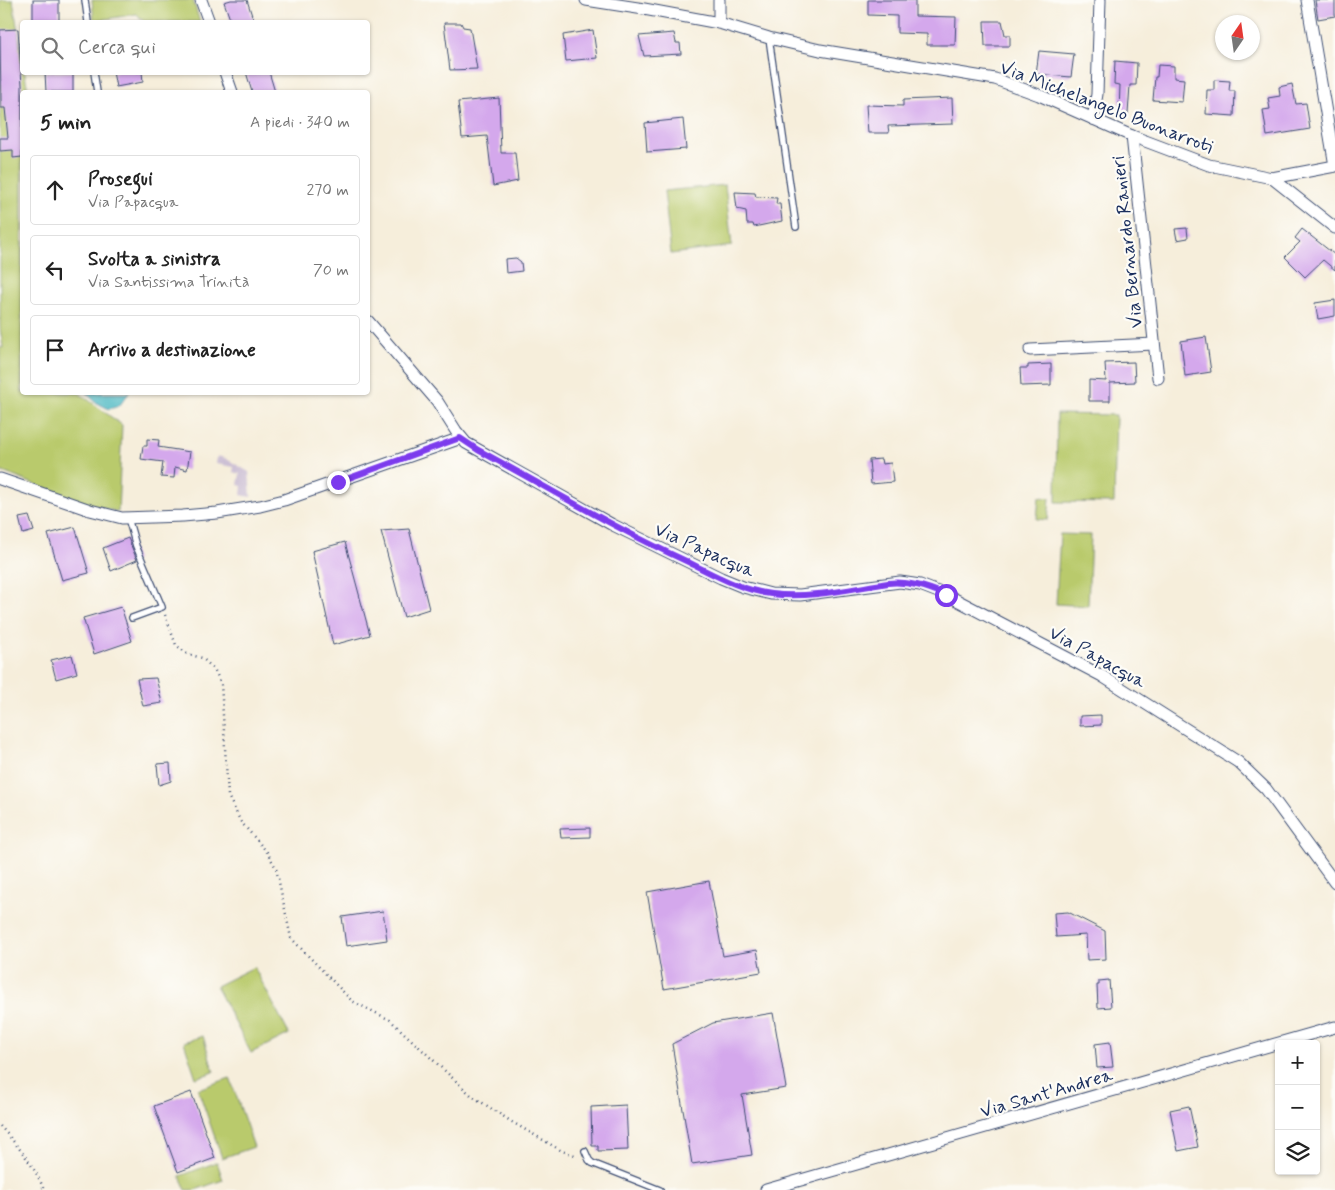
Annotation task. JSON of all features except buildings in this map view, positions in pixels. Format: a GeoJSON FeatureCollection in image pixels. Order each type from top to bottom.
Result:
{"type":"FeatureCollection","features":[{"type":"Feature","properties":{"kind":"street"},"geometry":{"type":"LineString","coordinates":[[201,0],[208,20]]}},
{"type":"Feature","properties":{"kind":"street","name":"Via Michelangelo Buonarroti"},"geometry":{"type":"LineString","coordinates":[[586,0],[644,4],[820,50],[994,79],[1039,95],[1132,136],[1209,165],[1272,178],[1335,228]]}},
{"type":"Feature","properties":{"kind":"street"},"geometry":{"type":"LineString","coordinates":[[718,23],[719,0]]}},
{"type":"Feature","properties":{"kind":"street"},"geometry":{"type":"LineString","coordinates":[[1093,119],[1097,94],[1100,0]]}},
{"type":"Feature","properties":{"kind":"street"},"geometry":{"type":"LineString","coordinates":[[1272,178],[1335,166],[1307,0]]}},
{"type":"Feature","properties":{"kind":"street"},"geometry":{"type":"LineString","coordinates":[[226,75],[231,90]]}},
{"type":"Feature","properties":{"kind":"street","name":"Via Bernardo Ranieri"},"geometry":{"type":"LineString","coordinates":[[1132,136],[1158,378]]}},
{"type":"Feature","properties":{"kind":"street","name":"Via Papacqua"},"geometry":{"type":"LineString","coordinates":[[370,323],[437,402],[460,438],[610,524],[721,578],[743,587],[771,594],[800,595],[900,582],[920,585],[946,595],[1089,669],[1232,757],[1255,777],[1266,789],[1335,883]]}},
{"type":"Feature","properties":{"kind":"street","name":"Via Bernardo Ranieri"},"geometry":{"type":"LineString","coordinates":[[1030,350],[1154,344]]}},
{"type":"Feature","properties":{"kind":"street"},"geometry":{"type":"LineString","coordinates":[[0,479],[108,515],[128,518],[205,514],[268,505],[353,477],[460,438]]}},
{"type":"Feature","properties":{"kind":"street","name":"Via Sant'Andrea"},"geometry":{"type":"LineString","coordinates":[[766,1190],[1335,1027]]}},
{"type":"Feature","properties":{"kind":"lane"},"geometry":{"type":"LineString","coordinates":[[85,0],[88,20]]}},
{"type":"Feature","properties":{"kind":"lane"},"geometry":{"type":"LineString","coordinates":[[769,38],[796,227]]}},
{"type":"Feature","properties":{"kind":"lane"},"geometry":{"type":"LineString","coordinates":[[94,75],[97,90]]}},
{"type":"Feature","properties":{"kind":"lane"},"geometry":{"type":"LineString","coordinates":[[128,518],[136,546],[162,607],[132,618]]}},
{"type":"Feature","properties":{"kind":"lane"},"geometry":{"type":"LineString","coordinates":[[585,1151],[588,1160],[660,1190]]}},
{"type":"Feature","properties":{"kind":"path"},"geometry":{"type":"LineString","coordinates":[[162,607],[176,645],[187,654],[202,658],[214,669],[221,683],[228,796],[240,822],[267,852],[276,868],[290,938],[352,1001],[390,1020],[472,1096],[562,1151],[588,1160]]}},
{"type":"Feature","properties":{"kind":"path"},"geometry":{"type":"LineString","coordinates":[[0,1126],[19,1148],[40,1178],[44,1190]]}},
{"type":"Feature","properties":{"kind":"shaded area"},"geometry":{"type":"Polygon","coordinates":[[[217,456],[225,458],[249,472],[251,497],[241,495],[242,486],[238,485],[240,474],[233,472],[234,467],[216,464],[217,456]]]}},
{"type":"Feature","properties":{"kind":"green space"},"geometry":{"type":"Polygon","coordinates":[[[0,0],[13,0],[20,44],[20,75],[25,75],[28,90],[20,90],[20,395],[82,395],[122,425],[118,512],[83,503],[0,471],[0,347],[3,348],[0,328],[0,0]]]}},
{"type":"Feature","properties":{"kind":"green space"},"geometry":{"type":"Polygon","coordinates":[[[92,0],[193,0],[199,20],[142,20],[137,14],[94,20],[92,0]]]}},
{"type":"Feature","properties":{"kind":"green space"},"geometry":{"type":"Polygon","coordinates":[[[725,185],[732,246],[671,254],[664,191],[725,185]]]}},
{"type":"Feature","properties":{"kind":"green space"},"geometry":{"type":"Polygon","coordinates":[[[1057,414],[1116,415],[1114,503],[1056,502],[1057,414]]]}},
{"type":"Feature","properties":{"kind":"green space"},"geometry":{"type":"Polygon","coordinates":[[[1039,497],[1050,498],[1048,520],[1037,519],[1039,497]]]}},
{"type":"Feature","properties":{"kind":"green space"},"geometry":{"type":"Polygon","coordinates":[[[1060,534],[1091,535],[1088,606],[1056,604],[1060,534]]]}},
{"type":"Feature","properties":{"kind":"green space"},"geometry":{"type":"Polygon","coordinates":[[[254,967],[289,1034],[251,1053],[216,986],[254,967]]]}},
{"type":"Feature","properties":{"kind":"green space"},"geometry":{"type":"Polygon","coordinates":[[[203,1036],[214,1072],[196,1078],[184,1042],[203,1036]]]}},
{"type":"Feature","properties":{"kind":"green space"},"geometry":{"type":"Polygon","coordinates":[[[230,1078],[254,1147],[222,1158],[198,1089],[230,1078]]]}},
{"type":"Feature","properties":{"kind":"green space"},"geometry":{"type":"Polygon","coordinates":[[[217,1162],[223,1180],[195,1190],[186,1190],[180,1176],[217,1162]]]}},
{"type":"Feature","properties":{"kind":"water"},"geometry":{"type":"Polygon","coordinates":[[[88,395],[127,395],[119,406],[109,409],[97,403],[88,395]]]}},
{"type":"Feature","properties":{"kind":"route"},"geometry":{"type":"LineString","coordinates":[[338,482],[460,438],[610,524],[721,578],[758,592],[782,595],[819,594],[900,582],[920,585],[946,595]]}}]}
